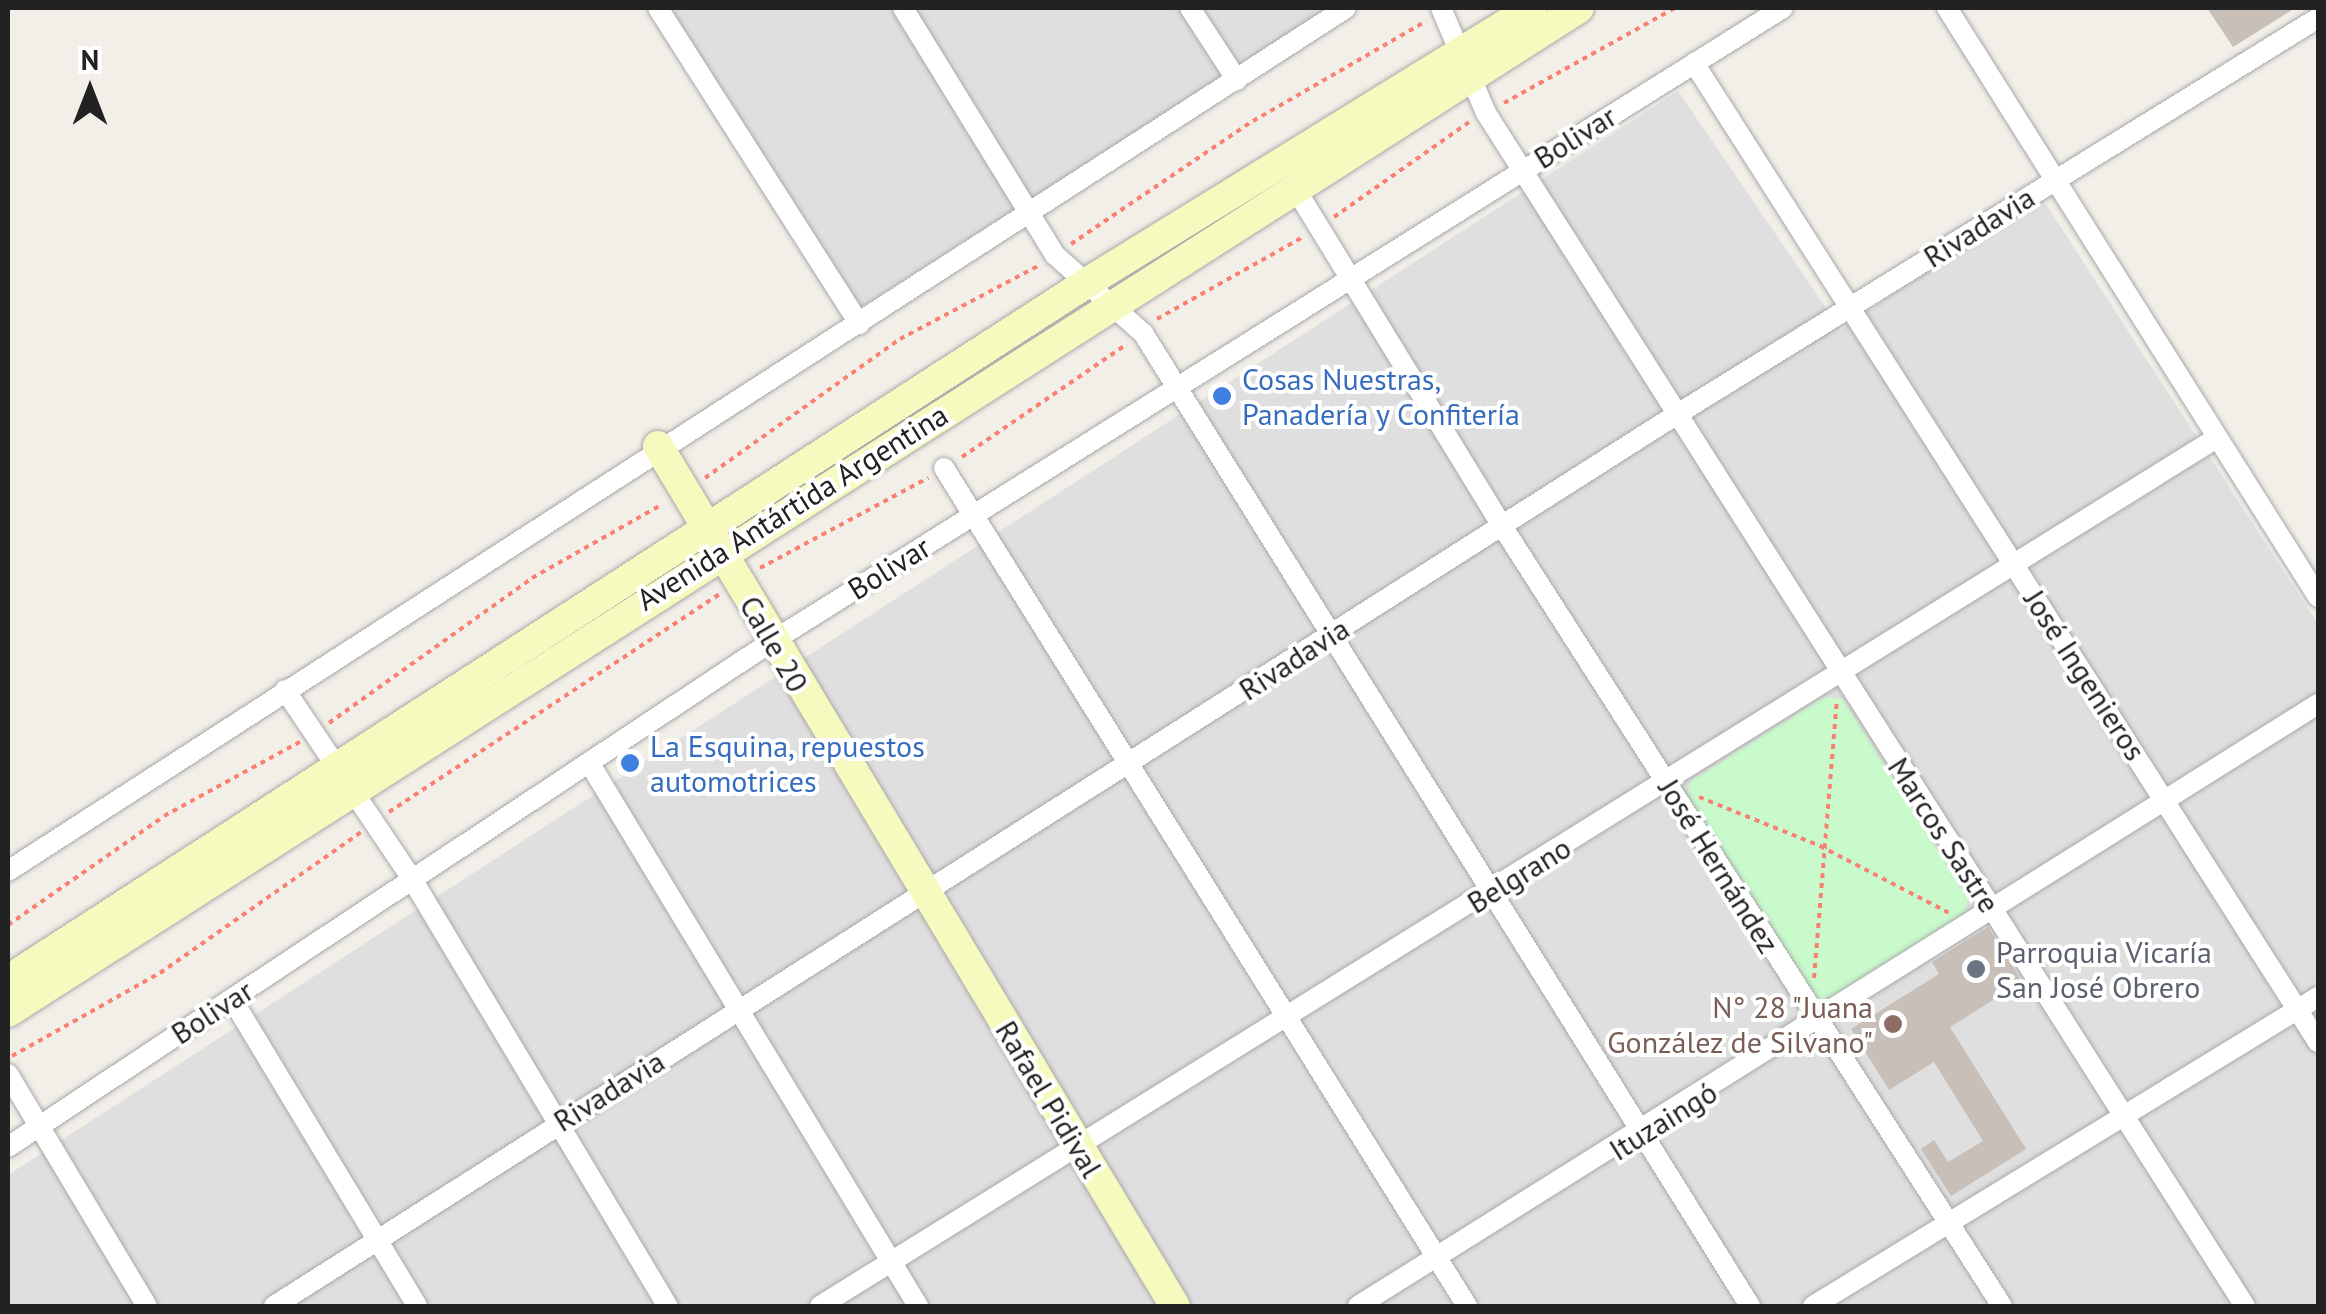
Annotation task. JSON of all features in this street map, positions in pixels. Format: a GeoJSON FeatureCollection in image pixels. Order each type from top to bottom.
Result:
{"type":"FeatureCollection","features":[{"type":"Feature","properties":{"kind":"main road","name":"Avenida Antártida Argentina"},"geometry":{"type":"LineString","coordinates":[[8,980],[336,764],[1115,303],[1296,188],[1464,66],[1532,8]]}},
{"type":"Feature","properties":{"kind":"main road","name":"Avenida Antártida Argentina"},"geometry":{"type":"LineString","coordinates":[[8,1012],[353,790],[1085,284],[1464,66],[1579,8]]}},
{"type":"Feature","properties":{"kind":"main road","name":"Calle 20"},"geometry":{"type":"LineString","coordinates":[[658,446],[771,642],[923,891]]}},
{"type":"Feature","properties":{"kind":"main road","name":"Rafael Pidival"},"geometry":{"type":"LineString","coordinates":[[923,891],[1175,1306]]}},
{"type":"Feature","properties":{"kind":"street"},"geometry":{"type":"LineString","coordinates":[[658,8],[859,324]]}},
{"type":"Feature","properties":{"kind":"street"},"geometry":{"type":"LineString","coordinates":[[903,8],[1055,254],[1085,284],[1115,303],[1177,388],[1328,638],[1494,890],[1750,1306]]}},
{"type":"Feature","properties":{"kind":"street"},"geometry":{"type":"LineString","coordinates":[[1190,8],[1236,80]]}},
{"type":"Feature","properties":{"kind":"street"},"geometry":{"type":"LineString","coordinates":[[8,871],[658,446],[859,324],[1346,8]]}},
{"type":"Feature","properties":{"kind":"street","name":"Bolivar"},"geometry":{"type":"LineString","coordinates":[[8,1146],[771,642],[1783,8]]}},
{"type":"Feature","properties":{"kind":"street"},"geometry":{"type":"LineString","coordinates":[[1946,8],[2318,598]]}},
{"type":"Feature","properties":{"kind":"street","name":"Marcos Sastre"},"geometry":{"type":"LineString","coordinates":[[1435,13],[1524,168],[1839,676],[1993,909],[2244,1306]]}},
{"type":"Feature","properties":{"kind":"street","name":"Rivadavia"},"geometry":{"type":"LineString","coordinates":[[274,1306],[1676,414],[2318,18]]}},
{"type":"Feature","properties":{"kind":"street","name":"José Ingenieros"},"geometry":{"type":"LineString","coordinates":[[1694,63],[2318,1042]]}},
{"type":"Feature","properties":{"kind":"street","name":"José Hernández"},"geometry":{"type":"LineString","coordinates":[[1296,188],[1502,526],[2002,1306]]}},
{"type":"Feature","properties":{"kind":"street","name":"Belgrano"},"geometry":{"type":"LineString","coordinates":[[820,1306],[1667,784],[2215,439]]}},
{"type":"Feature","properties":{"kind":"street"},"geometry":{"type":"LineString","coordinates":[[944,468],[1125,767],[1467,1306]]}},
{"type":"Feature","properties":{"kind":"street"},"geometry":{"type":"LineString","coordinates":[[285,690],[412,879],[668,1306]]}},
{"type":"Feature","properties":{"kind":"street","name":"Ituzaingó"},"geometry":{"type":"LineString","coordinates":[[1358,1306],[1646,1132],[1816,1018],[2318,704]]}},
{"type":"Feature","properties":{"kind":"street"},"geometry":{"type":"LineString","coordinates":[[590,764],[918,1306]]}},
{"type":"Feature","properties":{"kind":"street"},"geometry":{"type":"LineString","coordinates":[[1813,1306],[2318,997]]}},
{"type":"Feature","properties":{"kind":"street"},"geometry":{"type":"LineString","coordinates":[[232,999],[416,1306]]}},
{"type":"Feature","properties":{"kind":"street"},"geometry":{"type":"LineString","coordinates":[[8,1074],[147,1306]]}},
{"type":"Feature","properties":{"kind":"path"},"geometry":{"type":"LineString","coordinates":[[1500,106],[1675,8]]}},
{"type":"Feature","properties":{"kind":"path"},"geometry":{"type":"LineString","coordinates":[[8,925],[164,816],[314,732],[532,578],[685,492],[900,339],[1055,254],[1253,121],[1435,13]]}},
{"type":"Feature","properties":{"kind":"path"},"geometry":{"type":"LineString","coordinates":[[1816,1018],[1820,846],[1839,676]]}},
{"type":"Feature","properties":{"kind":"path"},"geometry":{"type":"LineString","coordinates":[[1667,784],[1820,846],[1970,925]]}},
{"type":"Feature","properties":{"kind":"shaded area"},"geometry":{"type":"Polygon","coordinates":[[[670,8],[1331,8],[861,307],[670,8]]]}},
{"type":"Feature","properties":{"kind":"shaded area"},"geometry":{"type":"Polygon","coordinates":[[[1678,91],[1841,330],[2038,192],[2318,624],[2318,1306],[8,1306],[8,1175],[1678,91]]]}},
{"type":"Feature","properties":{"kind":"green space"},"geometry":{"type":"Polygon","coordinates":[[[1824,697],[1843,699],[1968,900],[1965,915],[1832,1000],[1815,998],[1687,796],[1691,781],[1824,697]]]}},
{"type":"Feature","properties":{"kind":"building"},"geometry":{"type":"Polygon","coordinates":[[[2207,8],[2295,8],[2233,47],[2207,8]]]}},
{"type":"Feature","properties":{"kind":"building"},"geometry":{"type":"Polygon","coordinates":[[[1988,927],[2022,982],[1950,1027],[2026,1149],[1951,1196],[1921,1149],[1934,1140],[1948,1162],[1983,1141],[1934,1062],[1889,1090],[1851,1029],[1939,974],[1932,962],[1988,927]]]}},
{"type":"Feature","properties":{"kind":"place","name":"Cosas Nuestras, Panadería y Confitería"},"geometry":{"type":"Point","coordinates":[1222,396]}},
{"type":"Feature","properties":{"kind":"place","name":"La Esquina, repuestos automotrices"},"geometry":{"type":"Point","coordinates":[630,763]}},
{"type":"Feature","properties":{"kind":"place","name":"Parroquia Vicaría San José Obrero"},"geometry":{"type":"Point","coordinates":[1976,969]}},
{"type":"Feature","properties":{"kind":"place","name":"N° 28 \"Juana González de Silvano\""},"geometry":{"type":"Point","coordinates":[1893,1024]}}]}
